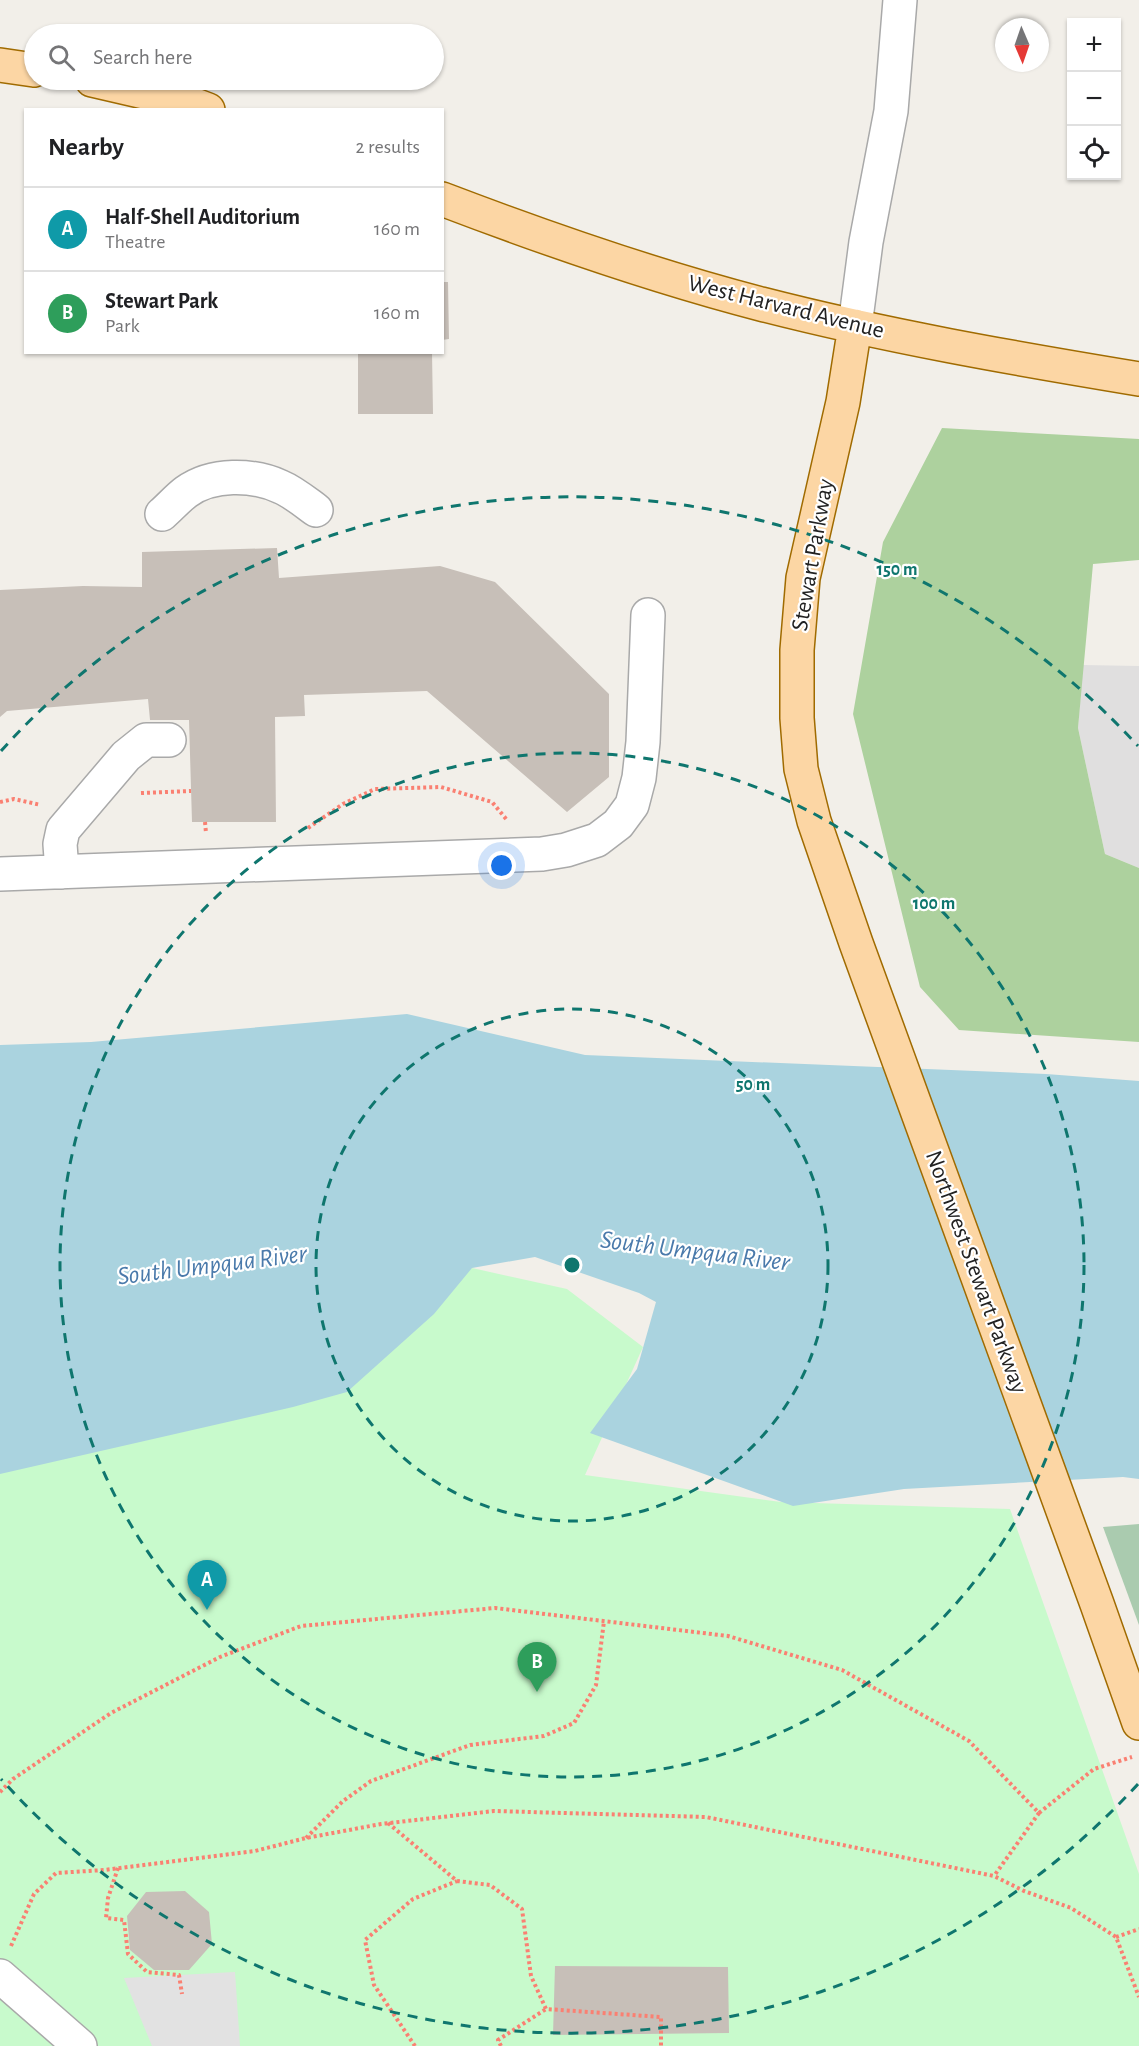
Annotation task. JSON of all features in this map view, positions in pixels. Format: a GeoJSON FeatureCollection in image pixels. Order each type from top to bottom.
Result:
{"type":"FeatureCollection","features":[{"type":"Feature","properties":{"kind":"main road"},"geometry":{"type":"LineString","coordinates":[[0,65],[24,69]]}},
{"type":"Feature","properties":{"kind":"main road"},"geometry":{"type":"LineString","coordinates":[[135,90],[203,108]]}},
{"type":"Feature","properties":{"kind":"main road","name":"West Harvard Avenue"},"geometry":{"type":"LineString","coordinates":[[444,200],[506,224],[617,261],[759,304],[855,327],[1025,360],[1139,379]]}},
{"type":"Feature","properties":{"kind":"main road","name":"Stewart Parkway"},"geometry":{"type":"LineString","coordinates":[[814,821],[801,769],[797,718],[797,650],[803,578],[843,402],[855,327]]}},
{"type":"Feature","properties":{"kind":"main road","name":"Northwest Stewart Parkway"},"geometry":{"type":"LineString","coordinates":[[814,821],[856,943],[1139,1723]]}},
{"type":"Feature","properties":{"kind":"street"},"geometry":{"type":"LineString","coordinates":[[855,327],[866,242],[891,111],[900,0]]}},
{"type":"Feature","properties":{"kind":"street"},"geometry":{"type":"LineString","coordinates":[[162,514],[187,491],[205,483],[229,477],[255,479],[281,487],[316,510]]}},
{"type":"Feature","properties":{"kind":"street"},"geometry":{"type":"LineString","coordinates":[[0,874],[519,854],[566,850],[597,840],[618,824],[632,806],[639,778],[644,742],[648,615]]}},
{"type":"Feature","properties":{"kind":"street"},"geometry":{"type":"LineString","coordinates":[[62,872],[60,844],[63,830],[126,756],[146,741],[169,740]]}},
{"type":"Feature","properties":{"kind":"street"},"geometry":{"type":"LineString","coordinates":[[4,1963],[80,2046]]}},
{"type":"Feature","properties":{"kind":"path"},"geometry":{"type":"LineString","coordinates":[[108,777],[130,793],[191,791]]}},
{"type":"Feature","properties":{"kind":"path"},"geometry":{"type":"LineString","coordinates":[[306,829],[343,804],[375,789],[441,787],[492,802],[513,827],[519,854]]}},
{"type":"Feature","properties":{"kind":"path"},"geometry":{"type":"LineString","coordinates":[[205,822],[205,833],[216,833]]}},
{"type":"Feature","properties":{"kind":"path"},"geometry":{"type":"LineString","coordinates":[[0,1792],[13,1779],[111,1713],[220,1657],[301,1626],[495,1608],[728,1636],[842,1670],[969,1741],[1039,1813]]}},
{"type":"Feature","properties":{"kind":"path"},"geometry":{"type":"LineString","coordinates":[[306,1838],[343,1801],[370,1781],[470,1746],[544,1736],[574,1722],[596,1685],[604,1621]]}},
{"type":"Feature","properties":{"kind":"path"},"geometry":{"type":"LineString","coordinates":[[994,1876],[1039,1813],[1094,1769],[1139,1755]]}},
{"type":"Feature","properties":{"kind":"path"},"geometry":{"type":"LineString","coordinates":[[4,1963],[34,1894],[56,1873],[118,1868],[255,1851],[306,1838],[387,1823],[494,1811],[706,1818],[994,1876],[1024,1891],[1071,1908],[1116,1937],[1139,1997]]}},
{"type":"Feature","properties":{"kind":"path"},"geometry":{"type":"LineString","coordinates":[[387,1823],[457,1881]]}},
{"type":"Feature","properties":{"kind":"path"},"geometry":{"type":"LineString","coordinates":[[118,1868],[108,1898],[106,1918],[124,1920],[128,1954],[147,1972],[179,1975],[182,1994]]}},
{"type":"Feature","properties":{"kind":"path"},"geometry":{"type":"LineString","coordinates":[[415,2046],[374,1985],[365,1940],[412,1899],[457,1881],[490,1885],[522,1909],[531,1976],[546,2009]]}},
{"type":"Feature","properties":{"kind":"path"},"geometry":{"type":"LineString","coordinates":[[1116,1937],[1139,1929]]}},
{"type":"Feature","properties":{"kind":"path"},"geometry":{"type":"LineString","coordinates":[[501,2046],[498,2040],[546,2009],[660,2017],[661,2046]]}},
{"type":"Feature","properties":{"kind":"shaded area"},"geometry":{"type":"Polygon","coordinates":[[[1083,665],[1139,666],[1139,868],[1105,854],[1078,728],[1083,665]]]}},
{"type":"Feature","properties":{"kind":"shaded area"},"geometry":{"type":"Polygon","coordinates":[[[235,1972],[240,2046],[152,2046],[124,1978],[235,1972]]]}},
{"type":"Feature","properties":{"kind":"green space"},"geometry":{"type":"Polygon","coordinates":[[[942,428],[1139,439],[1139,560],[1093,564],[1078,728],[1105,854],[1139,868],[1139,1042],[959,1030],[920,987],[853,714],[883,542],[942,428]]]}},
{"type":"Feature","properties":{"kind":"green space"},"geometry":{"type":"Polygon","coordinates":[[[472,1268],[567,1289],[643,1347],[585,1475],[781,1502],[1010,1509],[1139,1874],[1139,2046],[0,2046],[0,1473],[472,1268]]]}},
{"type":"Feature","properties":{"kind":"green space"},"geometry":{"type":"Polygon","coordinates":[[[1139,1524],[1139,1625],[1103,1527],[1139,1524]]]}},
{"type":"Feature","properties":{"kind":"water","name":"South Umpqua River"},"geometry":{"type":"Polygon","coordinates":[[[407,1014],[585,1055],[1046,1074],[1139,1081],[1139,1479],[1123,1477],[904,1489],[793,1506],[590,1433],[637,1369],[656,1302],[639,1293],[535,1257],[472,1268],[434,1314],[347,1392],[293,1407],[0,1474],[0,1045],[91,1042],[407,1014]]]}},
{"type":"Feature","properties":{"kind":"building"},"geometry":{"type":"Polygon","coordinates":[[[444,282],[448,282],[449,339],[444,340],[444,282]]]}},
{"type":"Feature","properties":{"kind":"building"},"geometry":{"type":"Polygon","coordinates":[[[358,354],[432,354],[433,414],[358,414],[358,354]]]}},
{"type":"Feature","properties":{"kind":"building"},"geometry":{"type":"Polygon","coordinates":[[[277,548],[279,578],[440,566],[495,582],[609,694],[609,777],[567,812],[427,691],[304,695],[305,716],[275,717],[276,822],[192,822],[189,720],[150,720],[148,699],[7,711],[0,717],[0,590],[83,586],[142,587],[142,552],[277,548]]]}},
{"type":"Feature","properties":{"kind":"building"},"geometry":{"type":"Polygon","coordinates":[[[185,1891],[209,1912],[212,1944],[189,1970],[154,1970],[130,1950],[127,1916],[146,1892],[185,1891]]]}},
{"type":"Feature","properties":{"kind":"building"},"geometry":{"type":"Polygon","coordinates":[[[555,1966],[728,1967],[729,2033],[553,2035],[555,1966]]]}},
{"type":"Feature","properties":{"kind":"place","name":"Half-Shell Auditorium"},"geometry":{"type":"Point","coordinates":[207,1610]}},
{"type":"Feature","properties":{"kind":"place","name":"Stewart Park"},"geometry":{"type":"Point","coordinates":[537,1692]}}]}
